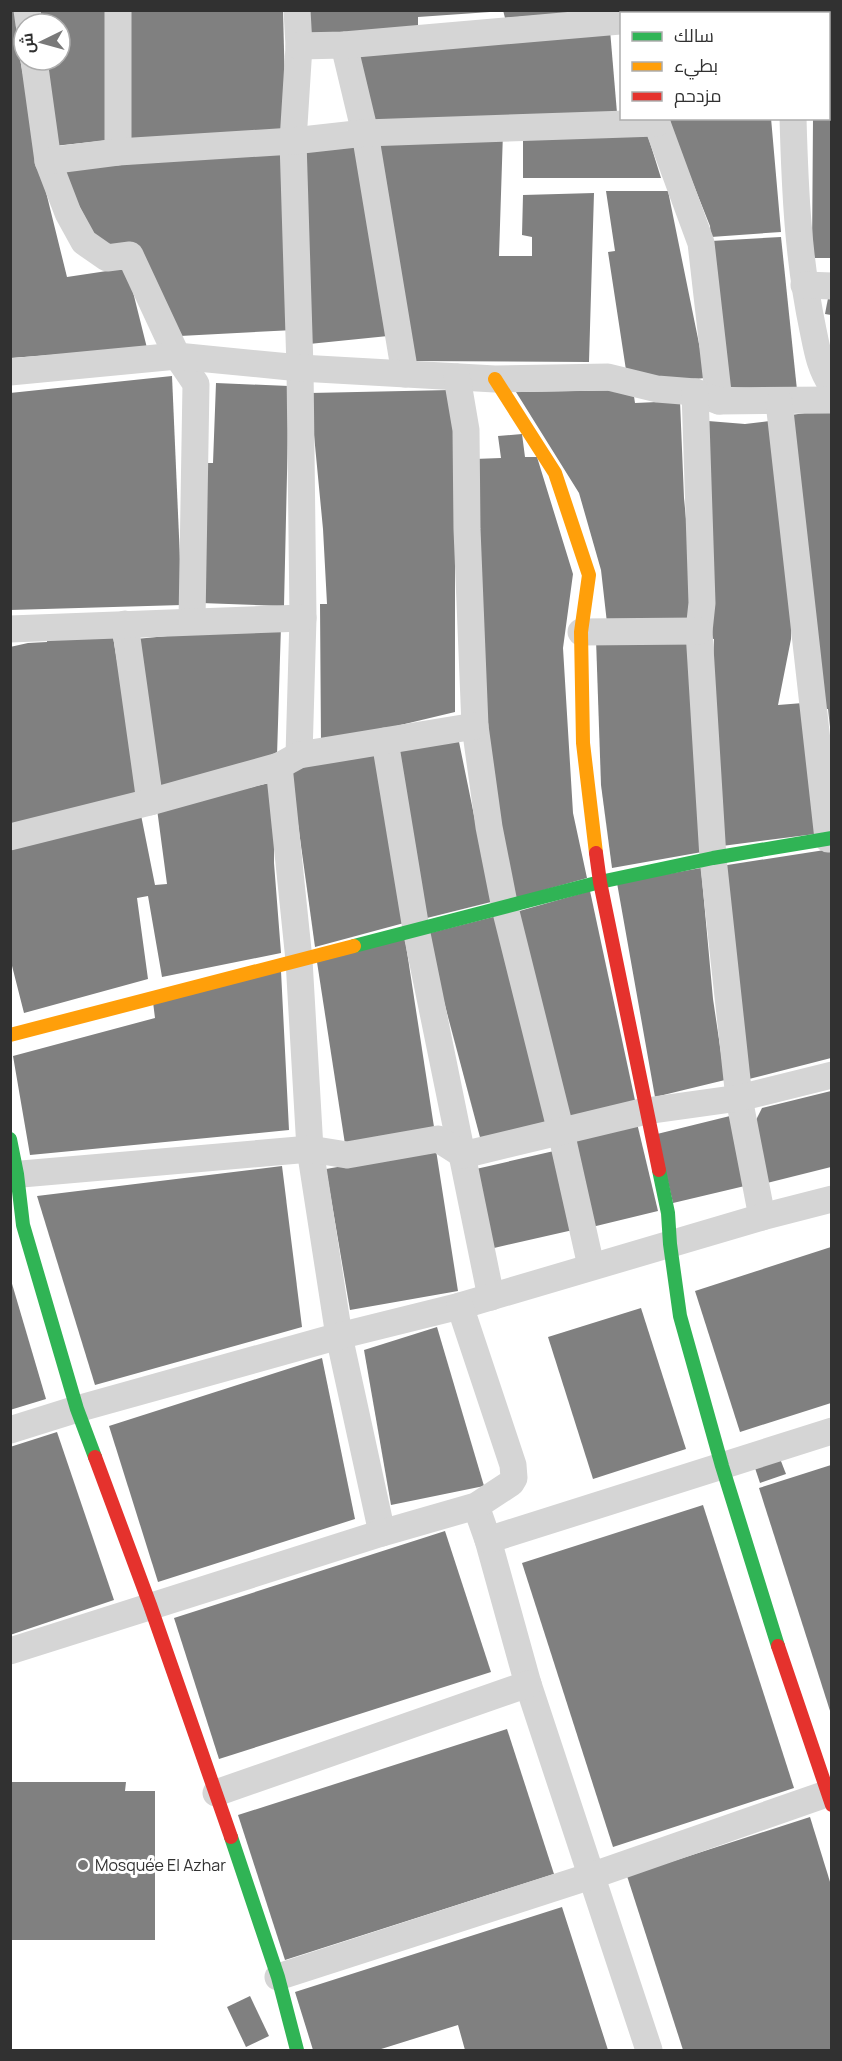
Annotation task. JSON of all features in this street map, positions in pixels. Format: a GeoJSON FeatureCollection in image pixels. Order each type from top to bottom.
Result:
{"type":"FeatureCollection","features":[{"type":"Feature","properties":{"kind":"street"},"geometry":{"type":"LineString","coordinates":[[118,10],[118,152]]}},
{"type":"Feature","properties":{"kind":"street"},"geometry":{"type":"LineString","coordinates":[[297,10],[298,46],[293,141],[300,368],[303,618],[289,760],[299,960],[310,1149],[339,1336],[382,1533]]}},
{"type":"Feature","properties":{"kind":"street"},"geometry":{"type":"LineString","coordinates":[[298,46],[344,45],[620,20]]}},
{"type":"Feature","properties":{"kind":"street"},"geometry":{"type":"LineString","coordinates":[[344,45],[365,133],[405,374]]}},
{"type":"Feature","properties":{"kind":"street"},"geometry":{"type":"LineString","coordinates":[[36,72],[48,161],[68,213],[84,242],[107,258],[130,255],[177,356],[196,384],[192,621]]}},
{"type":"Feature","properties":{"kind":"street"},"geometry":{"type":"LineString","coordinates":[[792,120],[795,201],[804,285],[822,373],[831,386]]}},
{"type":"Feature","properties":{"kind":"street"},"geometry":{"type":"LineString","coordinates":[[48,161],[118,152],[293,141],[365,133],[656,121],[701,243],[707,397],[702,603],[699,631],[713,858],[739,1098],[762,1217]]}},
{"type":"Feature","properties":{"kind":"street"},"geometry":{"type":"LineString","coordinates":[[804,285],[831,286]]}},
{"type":"Feature","properties":{"kind":"street"},"geometry":{"type":"LineString","coordinates":[[10,372],[177,356],[300,368],[495,379],[608,377],[657,389],[707,397],[778,402],[831,400]]}},
{"type":"Feature","properties":{"kind":"street"},"geometry":{"type":"LineString","coordinates":[[457,377],[466,430],[467,529],[475,726],[489,827],[505,908],[561,1132],[591,1266]]}},
{"type":"Feature","properties":{"kind":"street"},"geometry":{"type":"LineString","coordinates":[[278,1977],[830,1797],[722,1466],[680,1316],[668,1214],[600,882],[583,743],[581,633],[589,575],[555,473],[495,379]]}},
{"type":"Feature","properties":{"kind":"street"},"geometry":{"type":"LineString","coordinates":[[10,1035],[600,882],[713,858],[830,839],[778,402]]}},
{"type":"Feature","properties":{"kind":"street"},"geometry":{"type":"LineString","coordinates":[[10,629],[303,618]]}},
{"type":"Feature","properties":{"kind":"street"},"geometry":{"type":"LineString","coordinates":[[125,624],[150,802]]}},
{"type":"Feature","properties":{"kind":"street"},"geometry":{"type":"LineString","coordinates":[[581,633],[699,631]]}},
{"type":"Feature","properties":{"kind":"street"},"geometry":{"type":"LineString","coordinates":[[10,837],[150,802],[289,760],[475,726]]}},
{"type":"Feature","properties":{"kind":"street"},"geometry":{"type":"LineString","coordinates":[[385,741],[416,930],[490,1297]]}},
{"type":"Feature","properties":{"kind":"street"},"geometry":{"type":"LineString","coordinates":[[14,1175],[310,1149],[347,1155],[438,1139],[463,1155],[646,1111],[739,1098],[831,1075]]}},
{"type":"Feature","properties":{"kind":"street"},"geometry":{"type":"LineString","coordinates":[[10,1140],[23,1225],[77,1409],[150,1605],[216,1793],[278,1977],[297,2050]]}},
{"type":"Feature","properties":{"kind":"street"},"geometry":{"type":"LineString","coordinates":[[10,1430],[339,1336],[460,1306],[591,1266],[831,1199]]}},
{"type":"Feature","properties":{"kind":"street"},"geometry":{"type":"LineString","coordinates":[[10,1651],[150,1605],[476,1506],[511,1483],[514,1478],[513,1465],[460,1306]]}},
{"type":"Feature","properties":{"kind":"street"},"geometry":{"type":"LineString","coordinates":[[488,1540],[831,1431]]}},
{"type":"Feature","properties":{"kind":"street"},"geometry":{"type":"LineString","coordinates":[[476,1506],[488,1540],[528,1684],[649,2050]]}},
{"type":"Feature","properties":{"kind":"street"},"geometry":{"type":"LineString","coordinates":[[216,1793],[528,1684]]}},
{"type":"Feature","properties":{"kind":"building"},"geometry":{"type":"Polygon","coordinates":[[[10,10],[15,10],[12,12],[12,72],[23,72],[46,192],[67,277],[127,268],[147,348],[10,358],[10,10]]]}},
{"type":"Feature","properties":{"kind":"building"},"geometry":{"type":"Polygon","coordinates":[[[33,10],[106,10],[110,140],[54,146],[43,72],[72,72],[72,12],[33,12],[33,10]]]}},
{"type":"Feature","properties":{"kind":"building"},"geometry":{"type":"Polygon","coordinates":[[[130,10],[283,10],[286,129],[128,140],[130,10]]]}},
{"type":"Feature","properties":{"kind":"building"},"geometry":{"type":"Polygon","coordinates":[[[305,10],[490,10],[490,12],[418,17],[418,31],[306,33],[305,10]]]}},
{"type":"Feature","properties":{"kind":"building"},"geometry":{"type":"Polygon","coordinates":[[[503,10],[607,10],[505,18],[503,10]]]}},
{"type":"Feature","properties":{"kind":"building"},"geometry":{"type":"Polygon","coordinates":[[[635,10],[776,10],[776,12],[635,12],[635,10]]]}},
{"type":"Feature","properties":{"kind":"building"},"geometry":{"type":"Polygon","coordinates":[[[814,10],[831,10],[831,34],[830,12],[814,12],[814,10]]]}},
{"type":"Feature","properties":{"kind":"building"},"geometry":{"type":"Polygon","coordinates":[[[610,30],[617,113],[367,124],[359,51],[610,30]]]}},
{"type":"Feature","properties":{"kind":"building"},"geometry":{"type":"Polygon","coordinates":[[[831,51],[831,258],[812,258],[813,120],[830,120],[831,51]]]}},
{"type":"Feature","properties":{"kind":"building"},"geometry":{"type":"Polygon","coordinates":[[[668,120],[771,120],[781,232],[711,237],[710,226],[668,120]]]}},
{"type":"Feature","properties":{"kind":"building"},"geometry":{"type":"Polygon","coordinates":[[[523,129],[646,130],[661,178],[523,178],[523,129]]]}},
{"type":"Feature","properties":{"kind":"building"},"geometry":{"type":"Polygon","coordinates":[[[503,132],[499,256],[532,256],[532,237],[522,235],[523,195],[594,193],[589,362],[411,361],[375,140],[503,132]]]}},
{"type":"Feature","properties":{"kind":"building"},"geometry":{"type":"Polygon","coordinates":[[[357,141],[388,336],[309,344],[304,147],[357,141]]]}},
{"type":"Feature","properties":{"kind":"building"},"geometry":{"type":"Polygon","coordinates":[[[283,151],[294,330],[180,336],[112,246],[94,235],[61,170],[283,151]]]}},
{"type":"Feature","properties":{"kind":"building"},"geometry":{"type":"Polygon","coordinates":[[[606,191],[668,191],[706,378],[667,381],[626,370],[608,252],[615,251],[606,191]]]}},
{"type":"Feature","properties":{"kind":"building"},"geometry":{"type":"Polygon","coordinates":[[[781,237],[797,390],[726,387],[711,241],[781,237]]]}},
{"type":"Feature","properties":{"kind":"building"},"geometry":{"type":"Polygon","coordinates":[[[829,293],[831,294],[831,315],[825,314],[829,293]]]}},
{"type":"Feature","properties":{"kind":"building"},"geometry":{"type":"Polygon","coordinates":[[[172,376],[182,605],[10,610],[10,393],[172,376]]]}},
{"type":"Feature","properties":{"kind":"building"},"geometry":{"type":"Polygon","coordinates":[[[216,383],[289,386],[284,606],[201,603],[204,463],[213,463],[216,383]]]}},
{"type":"Feature","properties":{"kind":"building"},"geometry":{"type":"Polygon","coordinates":[[[451,390],[455,442],[455,712],[321,744],[320,604],[327,604],[323,529],[310,393],[451,390]]]}},
{"type":"Feature","properties":{"kind":"building"},"geometry":{"type":"Polygon","coordinates":[[[633,390],[635,403],[680,401],[684,498],[696,622],[607,623],[601,570],[579,493],[516,392],[633,390]]]}},
{"type":"Feature","properties":{"kind":"building"},"geometry":{"type":"Polygon","coordinates":[[[831,409],[830,727],[828,709],[825,709],[785,416],[831,409]]]}},
{"type":"Feature","properties":{"kind":"building"},"geometry":{"type":"Polygon","coordinates":[[[777,420],[793,586],[791,639],[778,705],[803,703],[815,834],[722,846],[711,702],[714,639],[708,638],[708,421],[745,424],[777,420]]]}},
{"type":"Feature","properties":{"kind":"building"},"geometry":{"type":"Polygon","coordinates":[[[522,434],[525,457],[537,457],[573,574],[563,648],[573,813],[587,878],[512,899],[488,732],[474,459],[501,458],[498,436],[522,434]]]}},
{"type":"Feature","properties":{"kind":"building"},"geometry":{"type":"Polygon","coordinates":[[[47,621],[113,637],[140,796],[10,827],[10,647],[47,642],[47,621]]]}},
{"type":"Feature","properties":{"kind":"building"},"geometry":{"type":"Polygon","coordinates":[[[281,625],[277,756],[161,787],[136,639],[281,625]]]}},
{"type":"Feature","properties":{"kind":"building"},"geometry":{"type":"Polygon","coordinates":[[[596,639],[688,639],[702,852],[612,868],[601,785],[596,639]]]}},
{"type":"Feature","properties":{"kind":"building"},"geometry":{"type":"Polygon","coordinates":[[[458,737],[477,830],[495,901],[427,918],[394,749],[458,737]]]}},
{"type":"Feature","properties":{"kind":"building"},"geometry":{"type":"Polygon","coordinates":[[[379,753],[404,923],[315,947],[290,766],[379,753]]]}},
{"type":"Feature","properties":{"kind":"building"},"geometry":{"type":"Polygon","coordinates":[[[274,782],[274,863],[281,953],[162,977],[148,896],[137,898],[148,979],[24,1013],[10,958],[10,843],[140,810],[155,885],[167,884],[157,809],[274,782]]]}},
{"type":"Feature","properties":{"kind":"building"},"geometry":{"type":"Polygon","coordinates":[[[831,849],[831,1058],[749,1079],[721,866],[831,849]]]}},
{"type":"Feature","properties":{"kind":"building"},"geometry":{"type":"Polygon","coordinates":[[[701,868],[713,999],[725,1080],[655,1097],[617,883],[701,868]]]}},
{"type":"Feature","properties":{"kind":"building"},"geometry":{"type":"Polygon","coordinates":[[[590,891],[636,1105],[568,1121],[516,912],[590,891]]]}},
{"type":"Feature","properties":{"kind":"building"},"geometry":{"type":"Polygon","coordinates":[[[497,916],[549,1125],[481,1141],[426,934],[497,916]]]}},
{"type":"Feature","properties":{"kind":"building"},"geometry":{"type":"Polygon","coordinates":[[[405,939],[434,1127],[345,1144],[317,962],[405,939]]]}},
{"type":"Feature","properties":{"kind":"building"},"geometry":{"type":"Polygon","coordinates":[[[281,971],[289,1130],[30,1155],[13,1056],[155,1018],[153,1002],[281,971]]]}},
{"type":"Feature","properties":{"kind":"building"},"geometry":{"type":"Polygon","coordinates":[[[831,1091],[831,1167],[767,1183],[756,1120],[762,1108],[831,1091]]]}},
{"type":"Feature","properties":{"kind":"building"},"geometry":{"type":"Polygon","coordinates":[[[734,1115],[749,1185],[673,1203],[657,1134],[734,1115]]]}},
{"type":"Feature","properties":{"kind":"building"},"geometry":{"type":"Polygon","coordinates":[[[636,1119],[658,1211],[592,1227],[569,1136],[636,1119]]]}},
{"type":"Feature","properties":{"kind":"building"},"geometry":{"type":"Polygon","coordinates":[[[436,1150],[458,1291],[350,1310],[326,1169],[436,1150]]]}},
{"type":"Feature","properties":{"kind":"building"},"geometry":{"type":"Polygon","coordinates":[[[554,1151],[573,1230],[494,1248],[476,1169],[554,1151]]]}},
{"type":"Feature","properties":{"kind":"building"},"geometry":{"type":"Polygon","coordinates":[[[282,1166],[302,1327],[95,1385],[37,1196],[282,1166]]]}},
{"type":"Feature","properties":{"kind":"building"},"geometry":{"type":"Polygon","coordinates":[[[831,1247],[831,1403],[740,1432],[695,1291],[831,1247]]]}},
{"type":"Feature","properties":{"kind":"building"},"geometry":{"type":"Polygon","coordinates":[[[10,1277],[46,1399],[10,1410],[10,1277]]]}},
{"type":"Feature","properties":{"kind":"building"},"geometry":{"type":"Polygon","coordinates":[[[641,1308],[686,1449],[593,1479],[548,1337],[641,1308]]]}},
{"type":"Feature","properties":{"kind":"building"},"geometry":{"type":"Polygon","coordinates":[[[437,1327],[484,1486],[391,1505],[364,1350],[437,1327]]]}},
{"type":"Feature","properties":{"kind":"building"},"geometry":{"type":"Polygon","coordinates":[[[322,1358],[355,1519],[158,1582],[109,1426],[322,1358]]]}},
{"type":"Feature","properties":{"kind":"building"},"geometry":{"type":"Polygon","coordinates":[[[57,1432],[114,1600],[10,1635],[10,1447],[57,1432]]]}},
{"type":"Feature","properties":{"kind":"building"},"geometry":{"type":"Polygon","coordinates":[[[779,1456],[786,1474],[760,1483],[754,1465],[779,1456]]]}},
{"type":"Feature","properties":{"kind":"building"},"geometry":{"type":"Polygon","coordinates":[[[831,1465],[831,1714],[759,1488],[831,1465]]]}},
{"type":"Feature","properties":{"kind":"building"},"geometry":{"type":"Polygon","coordinates":[[[703,1505],[794,1788],[613,1847],[522,1563],[703,1505]]]}},
{"type":"Feature","properties":{"kind":"building"},"geometry":{"type":"Polygon","coordinates":[[[445,1531],[491,1672],[219,1759],[174,1618],[445,1531]]]}},
{"type":"Feature","properties":{"kind":"building"},"geometry":{"type":"Polygon","coordinates":[[[507,1729],[554,1874],[285,1960],[238,1815],[507,1729]]]}},
{"type":"Feature","properties":{"kind":"building","name":"Mosquée El Azhar"},"geometry":{"type":"Polygon","coordinates":[[[10,1782],[126,1782],[125,1791],[155,1791],[155,1940],[10,1940],[10,1782]]]}},
{"type":"Feature","properties":{"kind":"building"},"geometry":{"type":"Polygon","coordinates":[[[810,1817],[831,1885],[831,2050],[683,2050],[627,1876],[810,1817]]]}},
{"type":"Feature","properties":{"kind":"building"},"geometry":{"type":"Polygon","coordinates":[[[562,1907],[608,2050],[465,2050],[458,2025],[378,2050],[313,2050],[295,1992],[562,1907]]]}},
{"type":"Feature","properties":{"kind":"building"},"geometry":{"type":"Polygon","coordinates":[[[250,1996],[269,2036],[246,2047],[227,2007],[250,1996]]]}},
{"type":"Feature","properties":{"kind":"traffic: fast"},"geometry":{"type":"LineString","coordinates":[[354,946],[600,882],[713,858],[832,838]]}},
{"type":"Feature","properties":{"kind":"traffic: fast"},"geometry":{"type":"LineString","coordinates":[[10,1139],[23,1225],[77,1409],[95,1457]]}},
{"type":"Feature","properties":{"kind":"traffic: fast"},"geometry":{"type":"LineString","coordinates":[[659,1170],[668,1213],[680,1316],[722,1466],[778,1646]]}},
{"type":"Feature","properties":{"kind":"traffic: fast"},"geometry":{"type":"LineString","coordinates":[[231,1837],[278,1977],[297,2050]]}},
{"type":"Feature","properties":{"kind":"traffic: slow"},"geometry":{"type":"LineString","coordinates":[[495,379],[555,473],[589,575],[581,632],[583,743],[596,853]]}},
{"type":"Feature","properties":{"kind":"traffic: slow"},"geometry":{"type":"LineString","coordinates":[[10,1035],[354,946]]}},
{"type":"Feature","properties":{"kind":"traffic: jam"},"geometry":{"type":"LineString","coordinates":[[596,853],[659,1170]]}},
{"type":"Feature","properties":{"kind":"traffic: jam"},"geometry":{"type":"LineString","coordinates":[[95,1457],[150,1605],[231,1837]]}},
{"type":"Feature","properties":{"kind":"traffic: jam"},"geometry":{"type":"LineString","coordinates":[[778,1646],[832,1805]]}},
{"type":"Feature","properties":{"kind":"place","name":"Mosquée El Azhar"},"geometry":{"type":"Point","coordinates":[83,1865]}}]}
